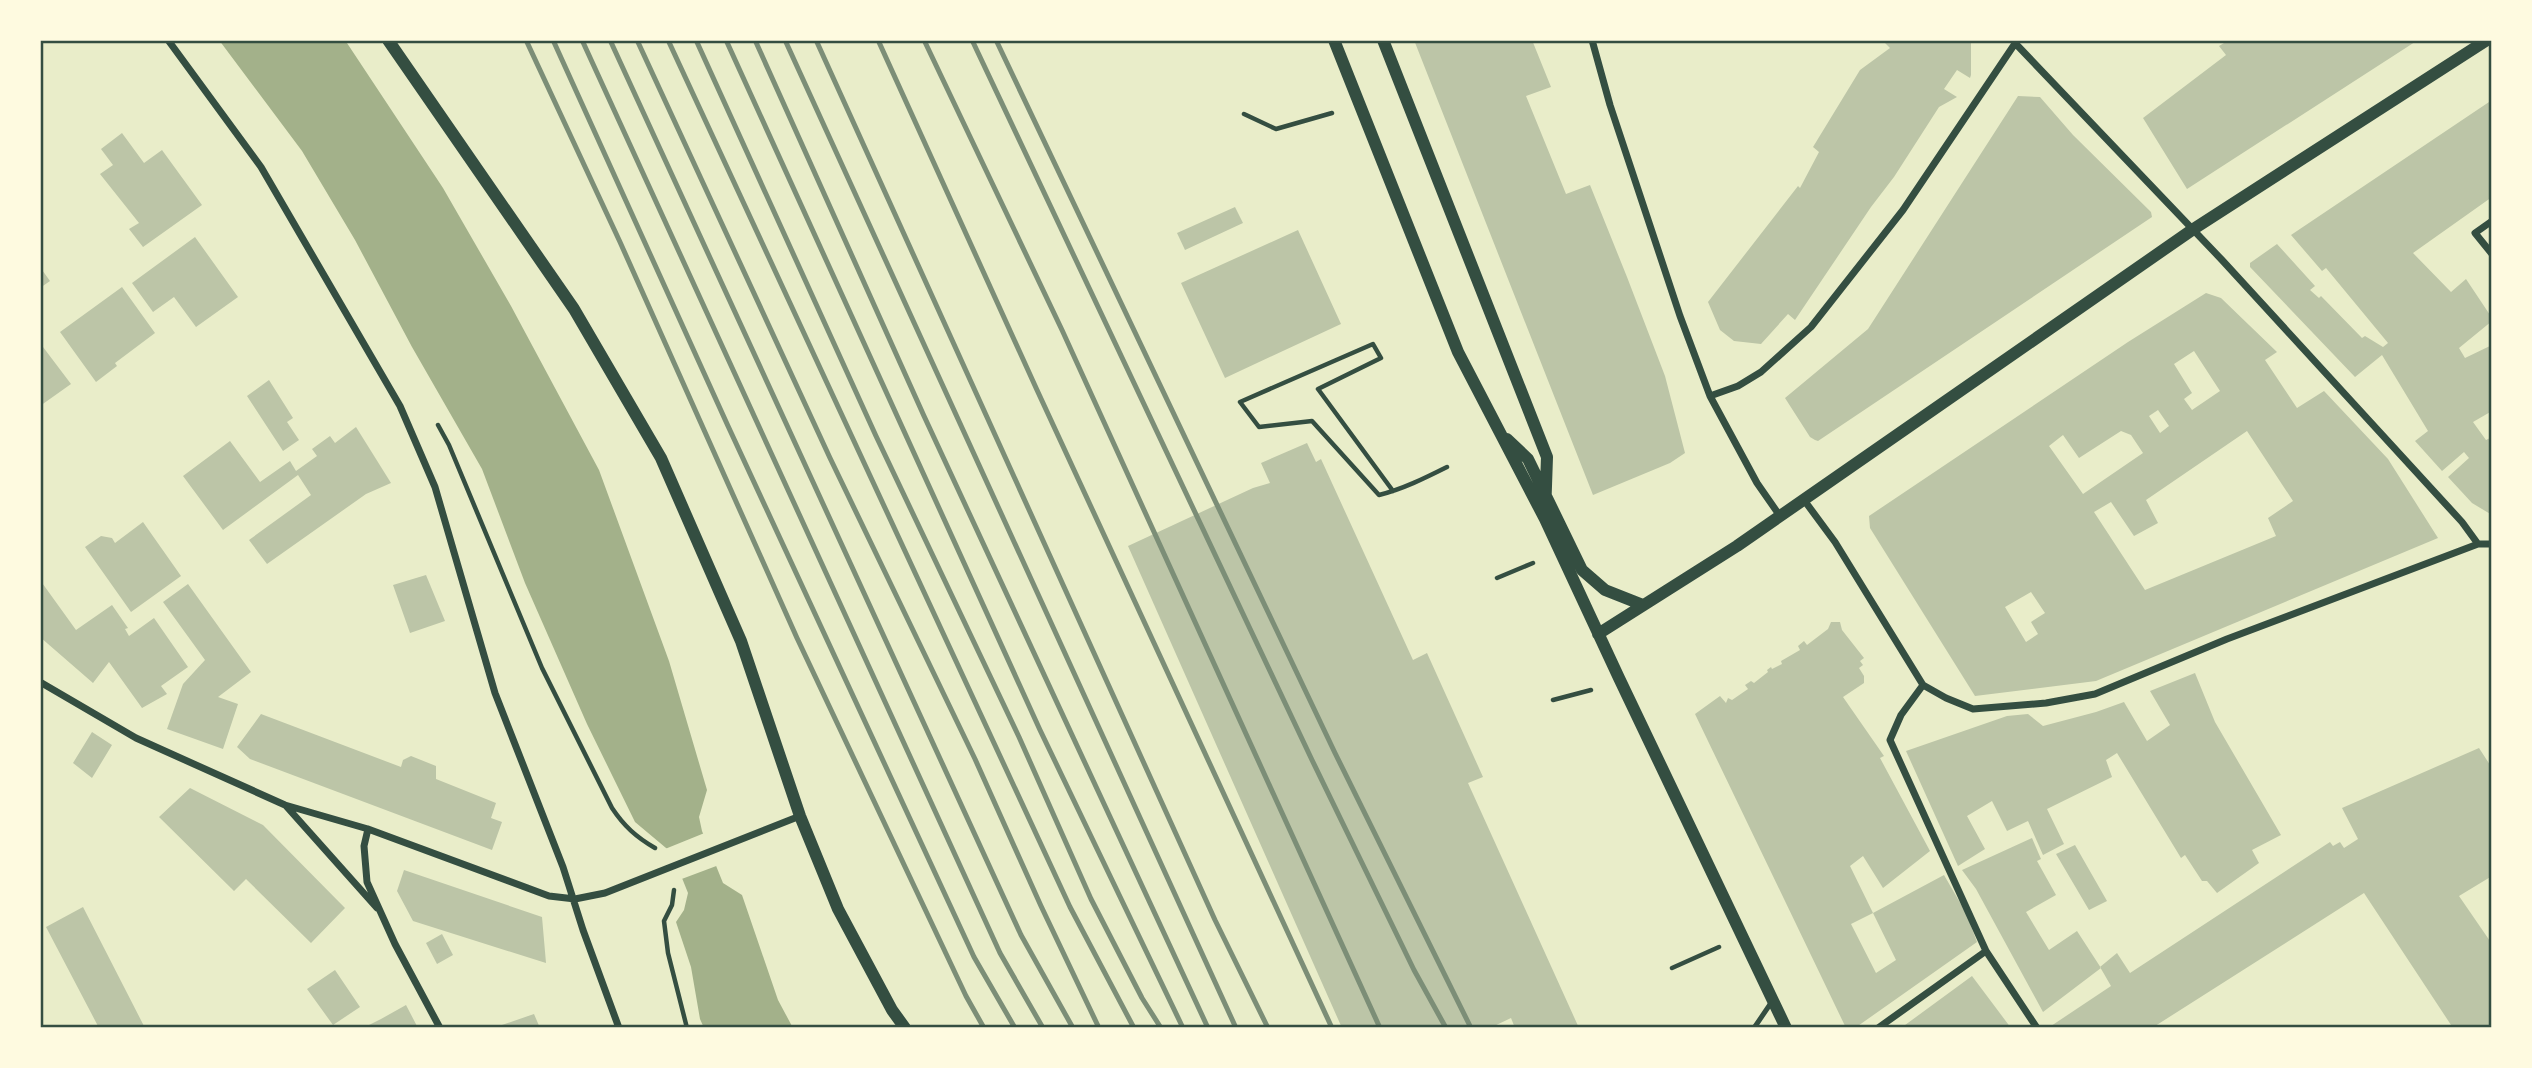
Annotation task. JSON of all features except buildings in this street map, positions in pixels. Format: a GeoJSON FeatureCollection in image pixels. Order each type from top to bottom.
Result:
{"type":"FeatureCollection","features":[{"type":"Feature","properties":{"kind":"street"},"geometry":{"type":"LineString","coordinates":[[168,40],[261,167],[400,406],[435,487],[495,693],[575,899],[583,930],[619,1028]]}},
{"type":"Feature","properties":{"kind":"street"},"geometry":{"type":"LineString","coordinates":[[388,40],[574,309],[661,457],[741,640],[800,816],[838,909],[892,1010],[905,1028]]}},
{"type":"Feature","properties":{"kind":"street"},"geometry":{"type":"LineString","coordinates":[[1334,40],[1458,352],[1545,519],[1786,1028]]}},
{"type":"Feature","properties":{"kind":"street"},"geometry":{"type":"LineString","coordinates":[[1383,40],[1547,457],[1545,519]]}},
{"type":"Feature","properties":{"kind":"street"},"geometry":{"type":"LineString","coordinates":[[1592,40],[1672,290],[1710,396],[1757,483],[1780,516]]}},
{"type":"Feature","properties":{"kind":"street"},"geometry":{"type":"LineString","coordinates":[[1598,634],[1694,575],[2192,230],[2487,40]]}},
{"type":"Feature","properties":{"kind":"street"},"geometry":{"type":"LineString","coordinates":[[1710,396],[1738,386],[1761,372],[1811,327],[1903,210],[2016,42],[2222,260],[2462,522],[2478,544]]}},
{"type":"Feature","properties":{"kind":"street"},"geometry":{"type":"LineString","coordinates":[[2492,221],[2475,233],[2492,254]]}},
{"type":"Feature","properties":{"kind":"street"},"geometry":{"type":"LineString","coordinates":[[1497,429],[1528,459],[1582,570],[1605,590],[1643,605]]}},
{"type":"Feature","properties":{"kind":"street"},"geometry":{"type":"LineString","coordinates":[[1804,500],[1835,542],[1923,685],[1973,709],[2046,703],[2095,694],[2227,639],[2478,544],[2492,544]]}},
{"type":"Feature","properties":{"kind":"street"},"geometry":{"type":"LineString","coordinates":[[40,681],[136,738],[285,805],[368,829],[549,896],[575,899],[605,894],[800,816]]}},
{"type":"Feature","properties":{"kind":"street"},"geometry":{"type":"LineString","coordinates":[[1923,685],[1901,715],[1890,740],[1986,951],[2037,1028]]}},
{"type":"Feature","properties":{"kind":"street"},"geometry":{"type":"LineString","coordinates":[[285,805],[382,914]]}},
{"type":"Feature","properties":{"kind":"street"},"geometry":{"type":"LineString","coordinates":[[368,829],[364,846],[367,882],[440,1028]]}},
{"type":"Feature","properties":{"kind":"street"},"geometry":{"type":"LineString","coordinates":[[1878,1028],[1986,951]]}},
{"type":"Feature","properties":{"kind":"lane"},"geometry":{"type":"LineString","coordinates":[[1754,1028],[1773,1000]]}},
{"type":"Feature","properties":{"kind":"path"},"geometry":{"type":"LineString","coordinates":[[1244,114],[1276,129],[1332,113]]}},
{"type":"Feature","properties":{"kind":"path"},"geometry":{"type":"LineString","coordinates":[[1393,491],[1318,389],[1381,358],[1373,344],[1241,402],[1259,427],[1312,421],[1379,495],[1393,491],[1447,467]]}},
{"type":"Feature","properties":{"kind":"path"},"geometry":{"type":"LineString","coordinates":[[449,445],[542,668],[611,808],[625,827],[658,849]]}},
{"type":"Feature","properties":{"kind":"path"},"geometry":{"type":"LineString","coordinates":[[1497,578],[1533,563]]}},
{"type":"Feature","properties":{"kind":"path"},"geometry":{"type":"LineString","coordinates":[[1553,700],[1591,690]]}},
{"type":"Feature","properties":{"kind":"path"},"geometry":{"type":"LineString","coordinates":[[675,888],[672,905],[664,921],[668,953],[687,1028]]}},
{"type":"Feature","properties":{"kind":"path"},"geometry":{"type":"LineString","coordinates":[[1672,968],[1743,937]]}},
{"type":"Feature","properties":{"kind":"shaded area"},"geometry":{"type":"Polygon","coordinates":[[[219,40],[345,40],[443,188],[511,306],[599,470],[669,661],[707,790],[699,817],[702,831],[723,883],[742,895],[778,1000],[793,1028],[704,1028],[691,967],[676,922],[684,910],[688,893],[672,853],[635,822],[587,724],[525,583],[482,469],[355,240],[302,151],[219,40]]]}},
{"type":"Feature","properties":{"kind":"pier"},"geometry":{"type":"Polygon","coordinates":[[[707,832],[719,865],[679,880],[665,849],[707,832]]]}},
{"type":"Feature","properties":{"kind":"railway"},"geometry":{"type":"LineString","coordinates":[[526,40],[620,242],[797,638],[966,996],[984,1028]]}},
{"type":"Feature","properties":{"kind":"railway"},"geometry":{"type":"LineString","coordinates":[[553,40],[974,957],[1015,1028]]}},
{"type":"Feature","properties":{"kind":"railway"},"geometry":{"type":"LineString","coordinates":[[582,40],[1000,953],[1043,1028]]}},
{"type":"Feature","properties":{"kind":"railway"},"geometry":{"type":"LineString","coordinates":[[610,40],[1021,935],[1073,1028]]}},
{"type":"Feature","properties":{"kind":"railway"},"geometry":{"type":"LineString","coordinates":[[637,40],[830,458],[975,759],[1099,1028]]}},
{"type":"Feature","properties":{"kind":"railway"},"geometry":{"type":"LineString","coordinates":[[668,40],[1070,907],[1134,1028]]}},
{"type":"Feature","properties":{"kind":"railway"},"geometry":{"type":"LineString","coordinates":[[696,40],[876,436],[1019,737],[1091,899],[1142,998],[1161,1028]]}},
{"type":"Feature","properties":{"kind":"railway"},"geometry":{"type":"LineString","coordinates":[[726,40],[1040,730],[1183,1028]]}},
{"type":"Feature","properties":{"kind":"railway"},"geometry":{"type":"LineString","coordinates":[[755,40],[924,416],[1208,1028]]}},
{"type":"Feature","properties":{"kind":"railway"},"geometry":{"type":"LineString","coordinates":[[785,40],[1236,1028]]}},
{"type":"Feature","properties":{"kind":"railway"},"geometry":{"type":"LineString","coordinates":[[816,40],[1215,920],[1268,1028]]}},
{"type":"Feature","properties":{"kind":"railway"},"geometry":{"type":"LineString","coordinates":[[878,40],[1332,1028]]}},
{"type":"Feature","properties":{"kind":"railway"},"geometry":{"type":"LineString","coordinates":[[924,40],[1062,330],[1380,1028]]}},
{"type":"Feature","properties":{"kind":"railway"},"geometry":{"type":"LineString","coordinates":[[972,40],[1312,760],[1414,970],[1446,1028]]}},
{"type":"Feature","properties":{"kind":"railway"},"geometry":{"type":"LineString","coordinates":[[996,40],[1335,753],[1471,1028]]}}]}
